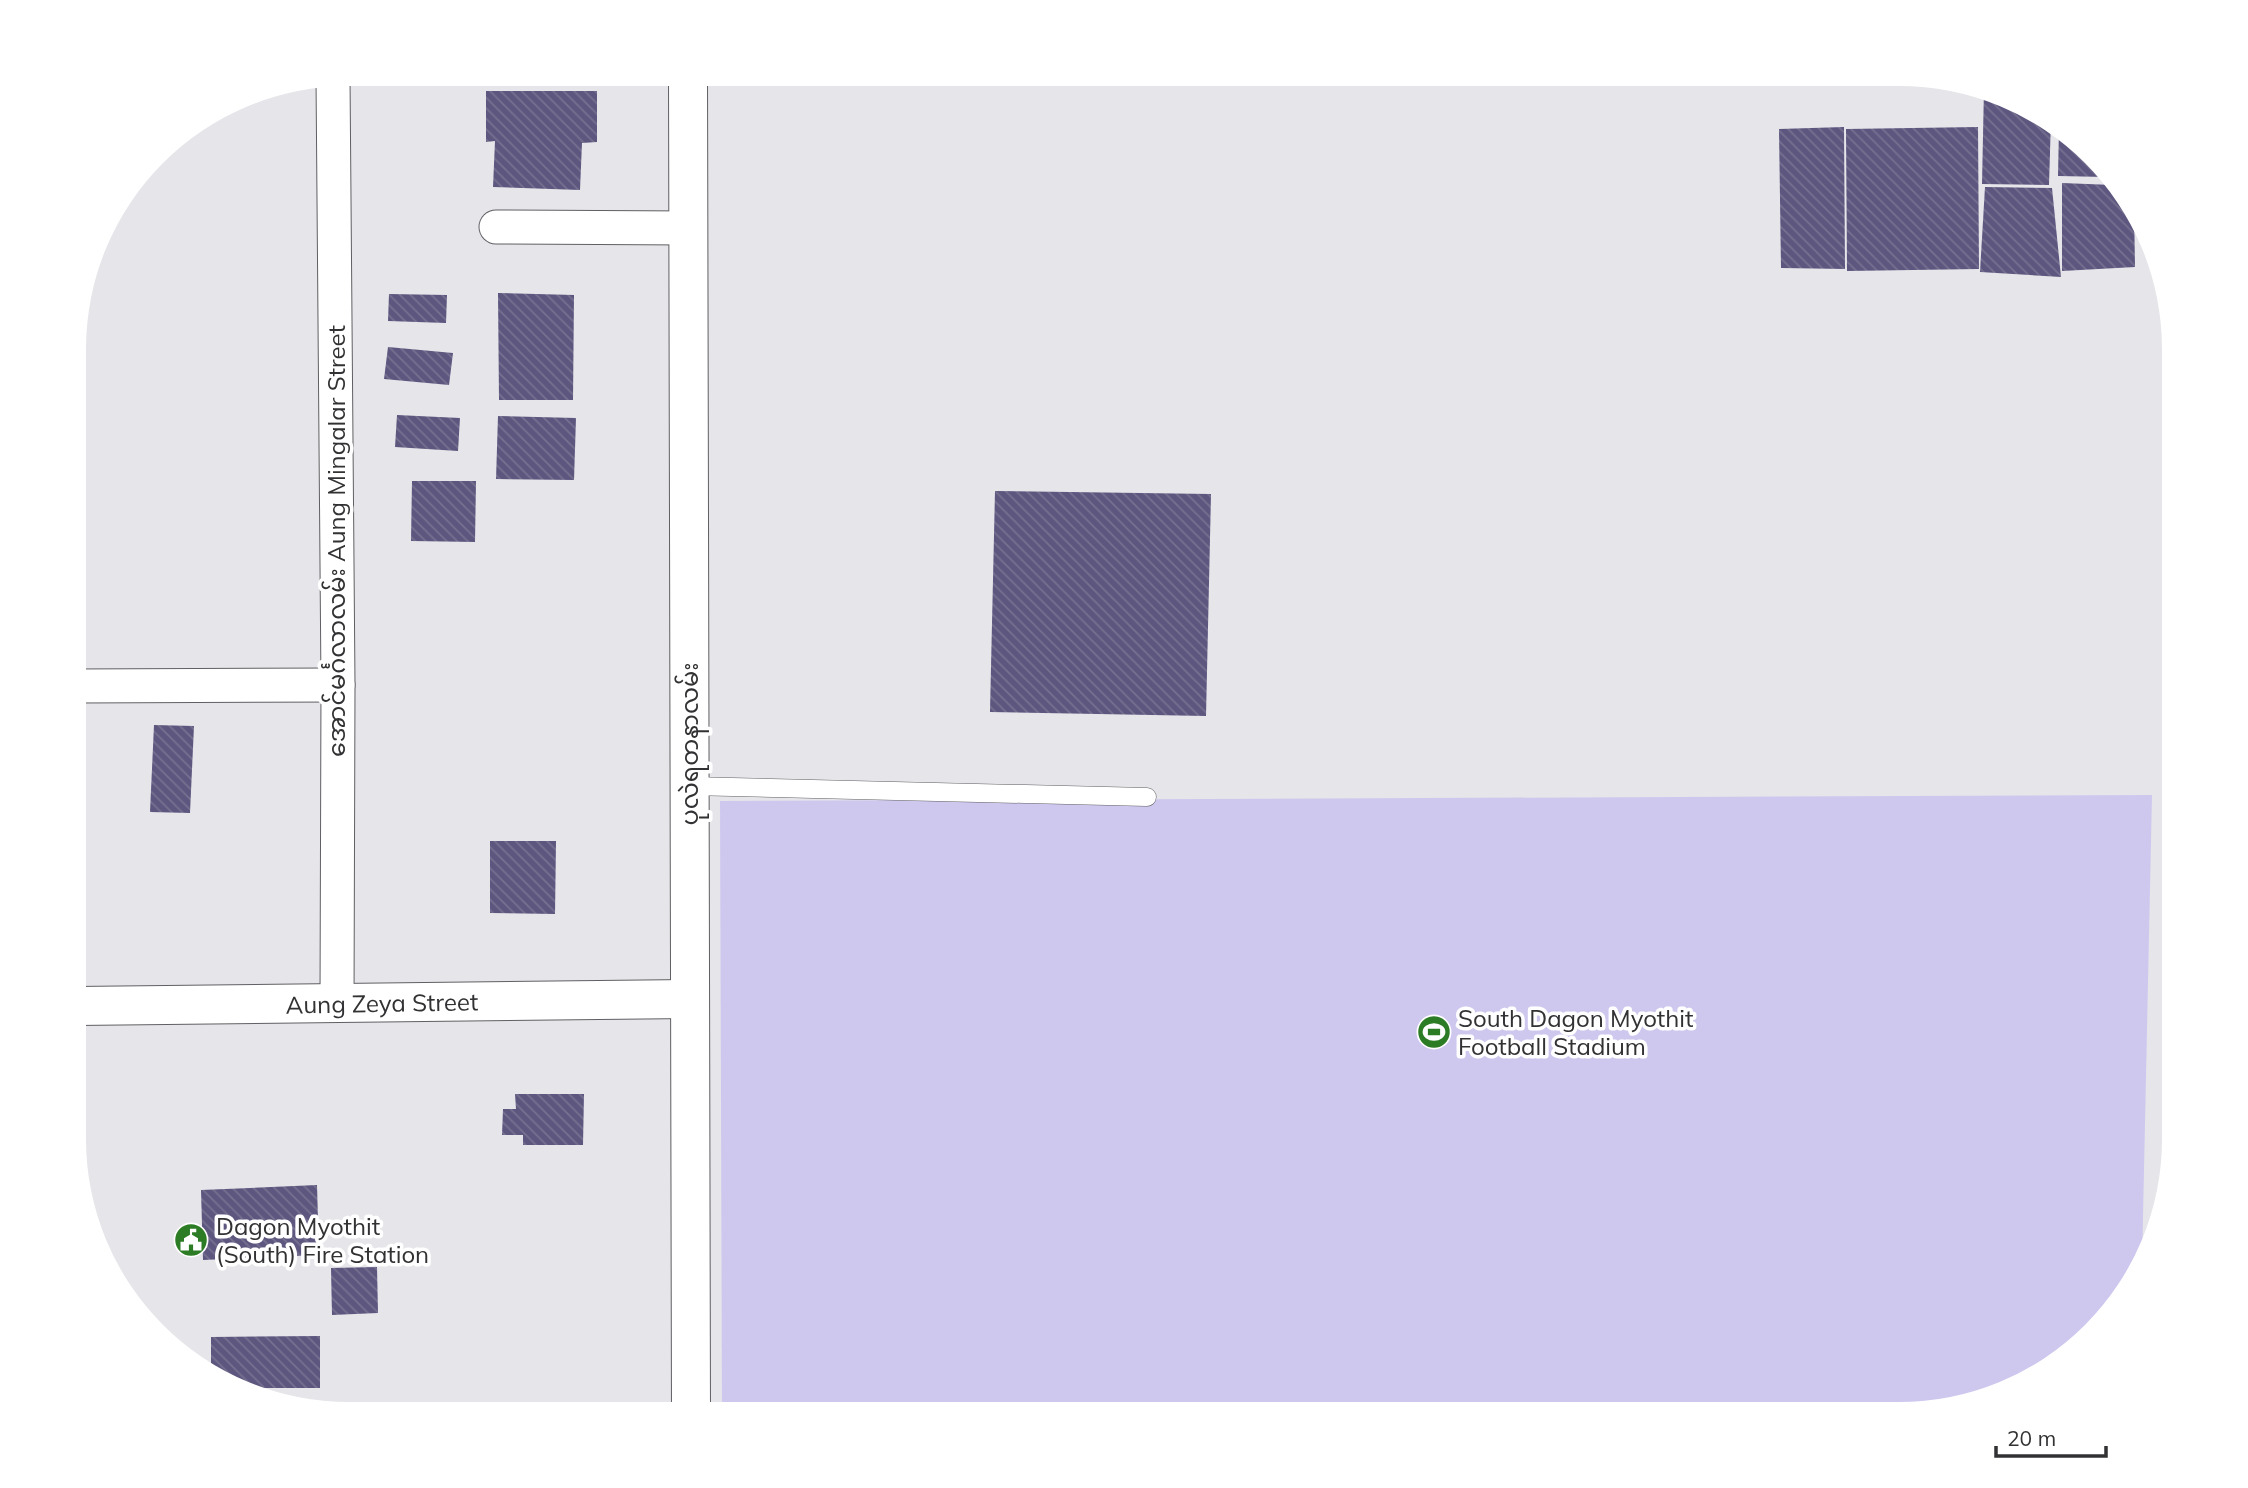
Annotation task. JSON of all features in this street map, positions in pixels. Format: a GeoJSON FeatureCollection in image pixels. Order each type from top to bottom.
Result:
{"type":"FeatureCollection","features":[{"type":"Feature","properties":{"kind":"street","name":"အောင်မင်္ဂလာလမ်း Aung Mingalar Street"},"geometry":{"type":"LineString","coordinates":[[333,86],[338,685],[337,1004]]}},
{"type":"Feature","properties":{"kind":"street","name":"ပုလဲရတနာလမ်း"},"geometry":{"type":"LineString","coordinates":[[688,86],[691,1402]]}},
{"type":"Feature","properties":{"kind":"street"},"geometry":{"type":"LineString","coordinates":[[496,227],[689,228]]}},
{"type":"Feature","properties":{"kind":"street"},"geometry":{"type":"LineString","coordinates":[[86,686],[338,685]]}},
{"type":"Feature","properties":{"kind":"street","name":"Aung Zeya Street"},"geometry":{"type":"LineString","coordinates":[[86,1006],[689,999]]}},
{"type":"Feature","properties":{"kind":"lane"},"geometry":{"type":"LineString","coordinates":[[689,786],[1147,797]]}},
{"type":"Feature","properties":{"kind":"shaded area","name":"South Dagon Myothit Football Stadium"},"geometry":{"type":"Polygon","coordinates":[[[2152,795],[2143,1239],[2127,1271],[2108,1299],[2073,1337],[2059,1348],[2031,1367],[2000,1382],[1967,1393],[1916,1402],[722,1402],[720,801],[2152,795]]]}},
{"type":"Feature","properties":{"kind":"building"},"geometry":{"type":"Polygon","coordinates":[[[486,91],[597,91],[597,142],[582,143],[580,190],[493,187],[495,141],[486,142],[486,91]]]}},
{"type":"Feature","properties":{"kind":"building"},"geometry":{"type":"Polygon","coordinates":[[[1984,100],[2031,121],[2051,134],[2049,185],[1982,184],[1984,100]]]}},
{"type":"Feature","properties":{"kind":"building"},"geometry":{"type":"Polygon","coordinates":[[[1844,127],[1845,269],[1781,268],[1779,129],[1844,127]]]}},
{"type":"Feature","properties":{"kind":"building"},"geometry":{"type":"Polygon","coordinates":[[[1978,127],[1979,269],[1847,271],[1846,129],[1978,127]]]}},
{"type":"Feature","properties":{"kind":"building"},"geometry":{"type":"Polygon","coordinates":[[[2059,140],[2098,177],[2058,176],[2059,140]]]}},
{"type":"Feature","properties":{"kind":"building"},"geometry":{"type":"Polygon","coordinates":[[[2062,183],[2105,185],[2134,232],[2135,267],[2062,271],[2062,183]]]}},
{"type":"Feature","properties":{"kind":"building"},"geometry":{"type":"Polygon","coordinates":[[[1985,187],[2052,188],[2061,277],[1980,272],[1985,187]]]}},
{"type":"Feature","properties":{"kind":"building"},"geometry":{"type":"Polygon","coordinates":[[[498,293],[574,295],[573,400],[499,400],[498,293]]]}},
{"type":"Feature","properties":{"kind":"building"},"geometry":{"type":"Polygon","coordinates":[[[389,294],[447,295],[446,323],[388,321],[389,294]]]}},
{"type":"Feature","properties":{"kind":"building"},"geometry":{"type":"Polygon","coordinates":[[[388,347],[453,353],[449,385],[384,379],[388,347]]]}},
{"type":"Feature","properties":{"kind":"building"},"geometry":{"type":"Polygon","coordinates":[[[397,415],[460,418],[458,451],[395,447],[397,415]]]}},
{"type":"Feature","properties":{"kind":"building"},"geometry":{"type":"Polygon","coordinates":[[[498,416],[576,418],[574,480],[496,479],[498,416]]]}},
{"type":"Feature","properties":{"kind":"building"},"geometry":{"type":"Polygon","coordinates":[[[412,481],[476,481],[475,542],[411,541],[412,481]]]}},
{"type":"Feature","properties":{"kind":"building"},"geometry":{"type":"Polygon","coordinates":[[[995,491],[1211,494],[1206,716],[990,712],[995,491]]]}},
{"type":"Feature","properties":{"kind":"building"},"geometry":{"type":"Polygon","coordinates":[[[154,725],[194,726],[190,813],[150,812],[154,725]]]}},
{"type":"Feature","properties":{"kind":"building"},"geometry":{"type":"Polygon","coordinates":[[[490,841],[556,841],[555,914],[490,913],[490,841]]]}},
{"type":"Feature","properties":{"kind":"building"},"geometry":{"type":"Polygon","coordinates":[[[515,1094],[584,1094],[583,1145],[523,1145],[523,1135],[502,1135],[503,1109],[516,1109],[515,1094]]]}},
{"type":"Feature","properties":{"kind":"building"},"geometry":{"type":"Polygon","coordinates":[[[317,1185],[319,1255],[203,1260],[201,1190],[317,1185]]]}},
{"type":"Feature","properties":{"kind":"building"},"geometry":{"type":"Polygon","coordinates":[[[377,1267],[378,1313],[332,1315],[331,1268],[377,1267]]]}},
{"type":"Feature","properties":{"kind":"building"},"geometry":{"type":"Polygon","coordinates":[[[320,1336],[320,1388],[264,1388],[233,1375],[211,1363],[211,1337],[320,1336]]]}},
{"type":"Feature","properties":{"kind":"place","name":"South Dagon Myothit Football Stadium"},"geometry":{"type":"Point","coordinates":[1434,1032]}},
{"type":"Feature","properties":{"kind":"place","name":"Dagon Myothit (South) Fire Station"},"geometry":{"type":"Point","coordinates":[191,1240]}}]}
